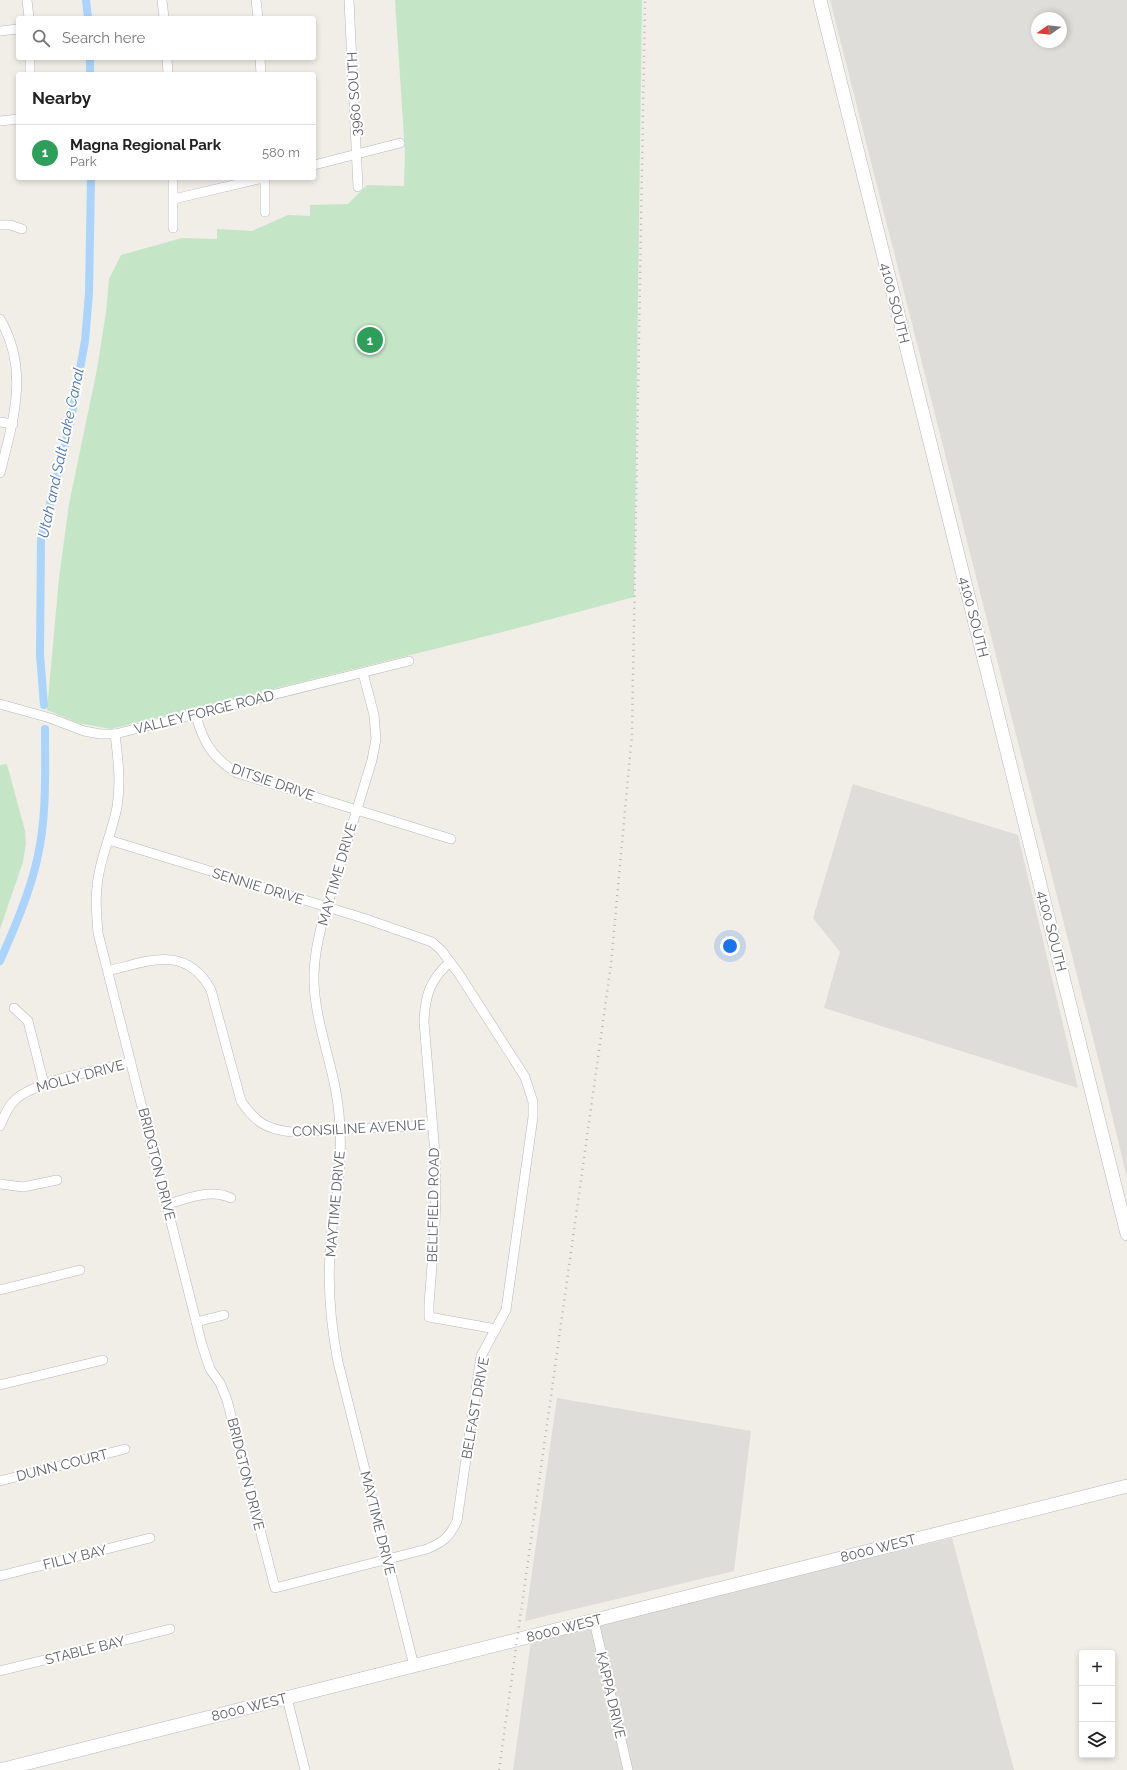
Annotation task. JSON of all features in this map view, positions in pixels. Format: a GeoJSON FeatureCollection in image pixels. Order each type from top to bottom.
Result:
{"type":"FeatureCollection","features":[{"type":"Feature","properties":{"kind":"main road","name":"4100 SOUTH"},"geometry":{"type":"LineString","coordinates":[[820,0],[1127,1234]]}},
{"type":"Feature","properties":{"kind":"main road","name":"8000 WEST"},"geometry":{"type":"LineString","coordinates":[[0,1770],[1127,1486]]}},
{"type":"Feature","properties":{"kind":"street"},"geometry":{"type":"LineString","coordinates":[[27,0],[29,16]]}},
{"type":"Feature","properties":{"kind":"street"},"geometry":{"type":"LineString","coordinates":[[162,0],[164,16]]}},
{"type":"Feature","properties":{"kind":"street"},"geometry":{"type":"LineString","coordinates":[[256,0],[258,16]]}},
{"type":"Feature","properties":{"kind":"street","name":"3960 SOUTH"},"geometry":{"type":"LineString","coordinates":[[349,0],[358,188]]}},
{"type":"Feature","properties":{"kind":"street"},"geometry":{"type":"LineString","coordinates":[[0,31],[16,29]]}},
{"type":"Feature","properties":{"kind":"street"},"geometry":{"type":"LineString","coordinates":[[30,60],[30,72]]}},
{"type":"Feature","properties":{"kind":"street"},"geometry":{"type":"LineString","coordinates":[[167,60],[168,72]]}},
{"type":"Feature","properties":{"kind":"street"},"geometry":{"type":"LineString","coordinates":[[260,60],[261,72]]}},
{"type":"Feature","properties":{"kind":"street"},"geometry":{"type":"LineString","coordinates":[[0,121],[16,120]]}},
{"type":"Feature","properties":{"kind":"street"},"geometry":{"type":"LineString","coordinates":[[316,164],[400,143]]}},
{"type":"Feature","properties":{"kind":"street"},"geometry":{"type":"LineString","coordinates":[[173,180],[173,228]]}},
{"type":"Feature","properties":{"kind":"street"},"geometry":{"type":"LineString","coordinates":[[174,199],[255,180]]}},
{"type":"Feature","properties":{"kind":"street"},"geometry":{"type":"LineString","coordinates":[[264,180],[265,212]]}},
{"type":"Feature","properties":{"kind":"street"},"geometry":{"type":"LineString","coordinates":[[0,225],[10,225],[22,229]]}},
{"type":"Feature","properties":{"kind":"street"},"geometry":{"type":"LineString","coordinates":[[0,474],[13,424],[17,398],[16,365],[12,345],[1,322]]}},
{"type":"Feature","properties":{"kind":"street"},"geometry":{"type":"LineString","coordinates":[[0,422],[13,424]]}},
{"type":"Feature","properties":{"kind":"street","name":"VALLEY FORGE ROAD"},"geometry":{"type":"LineString","coordinates":[[0,704],[50,718],[84,731],[115,734],[409,661]]}},
{"type":"Feature","properties":{"kind":"street","name":"MAYTIME DRIVE"},"geometry":{"type":"LineString","coordinates":[[363,673],[374,715],[376,739],[372,760],[327,907],[318,942],[314,974],[316,999],[336,1092],[339,1130],[340,1160],[338,1188],[331,1237],[329,1270],[331,1317],[338,1362],[414,1666]]}},
{"type":"Feature","properties":{"kind":"street","name":"DITSIE DRIVE"},"geometry":{"type":"LineString","coordinates":[[196,715],[205,742],[223,764],[237,773],[451,839]]}},
{"type":"Feature","properties":{"kind":"street","name":"BRIDGTON DRIVE"},"geometry":{"type":"LineString","coordinates":[[115,734],[119,787],[117,806],[101,864],[97,887],[96,909],[98,933],[196,1322],[210,1369],[220,1383],[227,1400],[275,1588]]}},
{"type":"Feature","properties":{"kind":"street","name":"SENNIE DRIVE"},"geometry":{"type":"LineString","coordinates":[[108,840],[327,907],[432,942],[441,950],[450,962],[525,1077],[533,1102]]}},
{"type":"Feature","properties":{"kind":"street","name":"CONSILINE AVENUE"},"geometry":{"type":"LineString","coordinates":[[108,971],[154,959],[166,958],[183,963],[198,972],[206,981],[211,990],[241,1101],[249,1113],[259,1122],[274,1130],[291,1132],[432,1125]]}},
{"type":"Feature","properties":{"kind":"street","name":"BELLFIELD ROAD"},"geometry":{"type":"LineString","coordinates":[[450,962],[438,973],[430,988],[425,1004],[424,1022],[435,1154],[436,1190],[429,1318],[496,1329]]}},
{"type":"Feature","properties":{"kind":"street"},"geometry":{"type":"LineString","coordinates":[[14,1008],[28,1021],[44,1084]]}},
{"type":"Feature","properties":{"kind":"street","name":"MOLLY DRIVE"},"geometry":{"type":"LineString","coordinates":[[0,1126],[4,1116],[14,1100],[27,1091],[44,1084],[131,1062]]}},
{"type":"Feature","properties":{"kind":"street","name":"BELFAST DRIVE"},"geometry":{"type":"LineString","coordinates":[[275,1588],[427,1549],[441,1543],[450,1534],[457,1522],[481,1356],[506,1310],[533,1102]]}},
{"type":"Feature","properties":{"kind":"street"},"geometry":{"type":"LineString","coordinates":[[0,1184],[24,1187],[57,1180]]}},
{"type":"Feature","properties":{"kind":"street"},"geometry":{"type":"LineString","coordinates":[[167,1204],[210,1193],[221,1193],[231,1198]]}},
{"type":"Feature","properties":{"kind":"street"},"geometry":{"type":"LineString","coordinates":[[0,1290],[80,1270]]}},
{"type":"Feature","properties":{"kind":"street"},"geometry":{"type":"LineString","coordinates":[[196,1322],[224,1315]]}},
{"type":"Feature","properties":{"kind":"street"},"geometry":{"type":"LineString","coordinates":[[0,1385],[102,1360]]}},
{"type":"Feature","properties":{"kind":"street","name":"DUNN COURT"},"geometry":{"type":"LineString","coordinates":[[0,1481],[125,1449]]}},
{"type":"Feature","properties":{"kind":"street","name":"FILLY BAY"},"geometry":{"type":"LineString","coordinates":[[0,1576],[150,1538]]}},
{"type":"Feature","properties":{"kind":"street","name":"KAPPA DRIVE"},"geometry":{"type":"LineString","coordinates":[[594,1621],[628,1770]]}},
{"type":"Feature","properties":{"kind":"street","name":"STABLE BAY"},"geometry":{"type":"LineString","coordinates":[[0,1671],[170,1629]]}},
{"type":"Feature","properties":{"kind":"street"},"geometry":{"type":"LineString","coordinates":[[287,1698],[305,1770]]}},
{"type":"Feature","properties":{"kind":"shaded area"},"geometry":{"type":"Polygon","coordinates":[[[830,0],[1127,0],[1127,1178],[1104,1082],[830,0]]]}},
{"type":"Feature","properties":{"kind":"shaded area"},"geometry":{"type":"Polygon","coordinates":[[[853,784],[1018,835],[1078,1088],[824,1008],[840,952],[813,918],[853,784]]]}},
{"type":"Feature","properties":{"kind":"shaded area"},"geometry":{"type":"Polygon","coordinates":[[[557,1398],[751,1431],[734,1571],[525,1621],[557,1398]]]}},
{"type":"Feature","properties":{"kind":"shaded area"},"geometry":{"type":"Polygon","coordinates":[[[952,1538],[1014,1770],[513,1770],[531,1641],[952,1538]]]}},
{"type":"Feature","properties":{"kind":"green space"},"geometry":{"type":"Polygon","coordinates":[[[395,0],[642,0],[634,597],[491,635],[111,729],[78,723],[47,710],[59,578],[69,504],[97,369],[106,312],[109,279],[121,255],[182,238],[217,239],[217,229],[252,231],[288,215],[310,216],[310,205],[348,204],[367,185],[404,186],[405,153],[395,0]]]}},
{"type":"Feature","properties":{"kind":"green space"},"geometry":{"type":"Polygon","coordinates":[[[7,764],[25,831],[26,843],[23,862],[0,929],[0,765],[7,764]]]}},
{"type":"Feature","properties":{"kind":"waterway","name":"Utah and Salt Lake Canal"},"geometry":{"type":"LineString","coordinates":[[86,0],[88,16]]}},
{"type":"Feature","properties":{"kind":"waterway","name":"Utah and Salt Lake Canal"},"geometry":{"type":"LineString","coordinates":[[90,60],[90,72]]}},
{"type":"Feature","properties":{"kind":"waterway","name":"Utah and Salt Lake Canal"},"geometry":{"type":"LineString","coordinates":[[44,705],[40,655],[41,539],[70,425],[85,341],[89,293],[91,180]]}},
{"type":"Feature","properties":{"kind":"waterway","name":"Utah and Salt Lake Canal"},"geometry":{"type":"LineString","coordinates":[[0,961],[16,924],[34,873],[37,860],[45,795],[45,729]]}},
{"type":"Feature","properties":{"kind":"railway"},"geometry":{"type":"LineString","coordinates":[[499,1770],[611,964],[632,734],[645,0]]}},
{"type":"Feature","properties":{"kind":"place","name":"Magna Regional Park"},"geometry":{"type":"Point","coordinates":[370,340]}}]}
